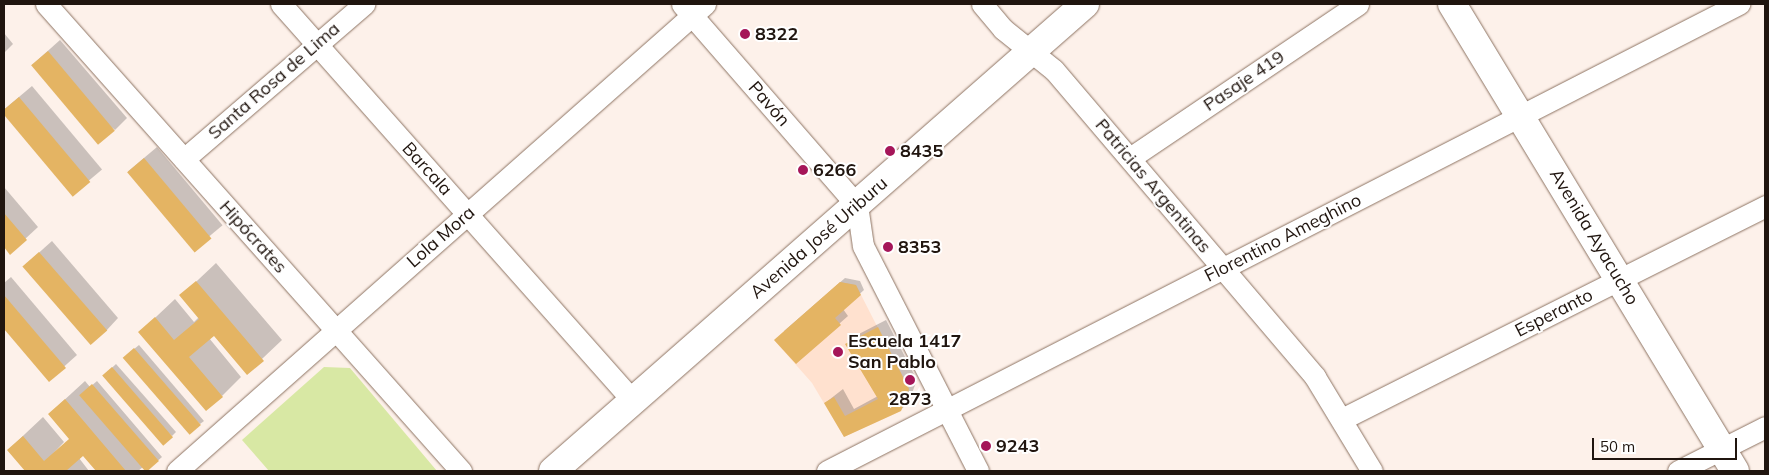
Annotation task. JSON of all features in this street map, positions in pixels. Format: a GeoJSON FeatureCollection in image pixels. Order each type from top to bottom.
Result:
{"type":"FeatureCollection","features":[{"type":"Feature","properties":{"kind":"main road","name":"Avenida José Uriburu"},"geometry":{"type":"LineString","coordinates":[[553,471],[1085,4]]}},
{"type":"Feature","properties":{"kind":"main road","name":"Avenida Ayacucho"},"geometry":{"type":"LineString","coordinates":[[1452,4],[1521,114],[1728,460]]}},
{"type":"Feature","properties":{"kind":"street","name":"Hipócrates"},"geometry":{"type":"LineString","coordinates":[[46,4],[461,471]]}},
{"type":"Feature","properties":{"kind":"street","name":"Barcala"},"geometry":{"type":"LineString","coordinates":[[282,4],[633,401]]}},
{"type":"Feature","properties":{"kind":"street","name":"Santa Rosa de Lima"},"geometry":{"type":"LineString","coordinates":[[184,159],[364,4]]}},
{"type":"Feature","properties":{"kind":"street","name":"Patricias Argentinas"},"geometry":{"type":"LineString","coordinates":[[982,4],[1003,29],[1054,70],[1315,377],[1372,471]]}},
{"type":"Feature","properties":{"kind":"street","name":"Pasaje 419"},"geometry":{"type":"LineString","coordinates":[[1130,158],[1358,4]]}},
{"type":"Feature","properties":{"kind":"street","name":"Florentino Ameghino"},"geometry":{"type":"LineString","coordinates":[[827,471],[1224,270],[1521,114],[1738,4]]}},
{"type":"Feature","properties":{"kind":"street","name":"Pavón"},"geometry":{"type":"LineString","coordinates":[[693,8],[857,205]]}},
{"type":"Feature","properties":{"kind":"street","name":"Lola Mora"},"geometry":{"type":"LineString","coordinates":[[177,471],[468,214],[693,8]]}},
{"type":"Feature","properties":{"kind":"street"},"geometry":{"type":"LineString","coordinates":[[857,205],[863,246],[978,471]]}},
{"type":"Feature","properties":{"kind":"street","name":"Esperanto"},"geometry":{"type":"LineString","coordinates":[[1342,419],[1765,206]]}},
{"type":"Feature","properties":{"kind":"street"},"geometry":{"type":"LineString","coordinates":[[1678,471],[1728,460],[1765,427]]}},
{"type":"Feature","properties":{"kind":"shaded area","name":"Escuela 1417 San Pablo"},"geometry":{"type":"Polygon","coordinates":[[[840,282],[856,285],[909,389],[901,411],[844,437],[812,383],[774,340],[840,282]]]}},
{"type":"Feature","properties":{"kind":"green space"},"geometry":{"type":"Polygon","coordinates":[[[324,367],[350,368],[437,471],[269,471],[242,440],[324,367]]]}},
{"type":"Feature","properties":{"kind":"building"},"geometry":{"type":"Polygon","coordinates":[[[48,51],[115,131],[98,145],[31,65],[48,51]]]}},
{"type":"Feature","properties":{"kind":"building"},"geometry":{"type":"Polygon","coordinates":[[[19,97],[90,182],[73,197],[4,115],[4,110],[19,97]]]}},
{"type":"Feature","properties":{"kind":"building"},"geometry":{"type":"Polygon","coordinates":[[[144,158],[211,238],[195,253],[127,172],[144,158]]]}},
{"type":"Feature","properties":{"kind":"building"},"geometry":{"type":"Polygon","coordinates":[[[4,213],[27,240],[10,255],[4,247],[4,213]]]}},
{"type":"Feature","properties":{"kind":"building"},"geometry":{"type":"Polygon","coordinates":[[[39,252],[107,330],[91,345],[22,266],[39,252]]]}},
{"type":"Feature","properties":{"kind":"building"},"geometry":{"type":"Polygon","coordinates":[[[196,281],[264,361],[247,375],[214,336],[189,357],[223,397],[206,411],[138,332],[155,317],[174,340],[199,319],[179,295],[196,281]]]}},
{"type":"Feature","properties":{"kind":"building"},"geometry":{"type":"Polygon","coordinates":[[[840,282],[856,285],[861,295],[835,318],[841,325],[796,364],[774,340],[840,282]]]}},
{"type":"Feature","properties":{"kind":"building"},"geometry":{"type":"Polygon","coordinates":[[[4,295],[66,368],[49,382],[4,329],[4,295]]]}},
{"type":"Feature","properties":{"kind":"building"},"geometry":{"type":"Polygon","coordinates":[[[878,327],[909,389],[901,411],[844,437],[824,403],[834,397],[845,416],[878,399],[845,344],[878,327]]]}},
{"type":"Feature","properties":{"kind":"building"},"geometry":{"type":"Polygon","coordinates":[[[134,348],[201,425],[190,435],[123,358],[134,348]]]}},
{"type":"Feature","properties":{"kind":"building"},"geometry":{"type":"Polygon","coordinates":[[[112,367],[173,437],[163,446],[102,376],[112,367]]]}},
{"type":"Feature","properties":{"kind":"building"},"geometry":{"type":"Polygon","coordinates":[[[92,384],[159,461],[145,471],[79,395],[92,384]]]}},
{"type":"Feature","properties":{"kind":"building"},"geometry":{"type":"Polygon","coordinates":[[[65,399],[126,471],[96,471],[83,456],[66,471],[25,471],[7,450],[23,436],[44,461],[69,439],[48,414],[65,399]]]}},
{"type":"Feature","properties":{"kind":"place","name":"8322"},"geometry":{"type":"Point","coordinates":[745,34]}},
{"type":"Feature","properties":{"kind":"place","name":"8435"},"geometry":{"type":"Point","coordinates":[890,151]}},
{"type":"Feature","properties":{"kind":"place","name":"6266"},"geometry":{"type":"Point","coordinates":[803,170]}},
{"type":"Feature","properties":{"kind":"place","name":"8353"},"geometry":{"type":"Point","coordinates":[888,247]}},
{"type":"Feature","properties":{"kind":"place","name":"Escuela 1417 San Pablo"},"geometry":{"type":"Point","coordinates":[838,352]}},
{"type":"Feature","properties":{"kind":"place","name":"2873"},"geometry":{"type":"Point","coordinates":[910,380]}},
{"type":"Feature","properties":{"kind":"place","name":"9243"},"geometry":{"type":"Point","coordinates":[986,446]}}]}
